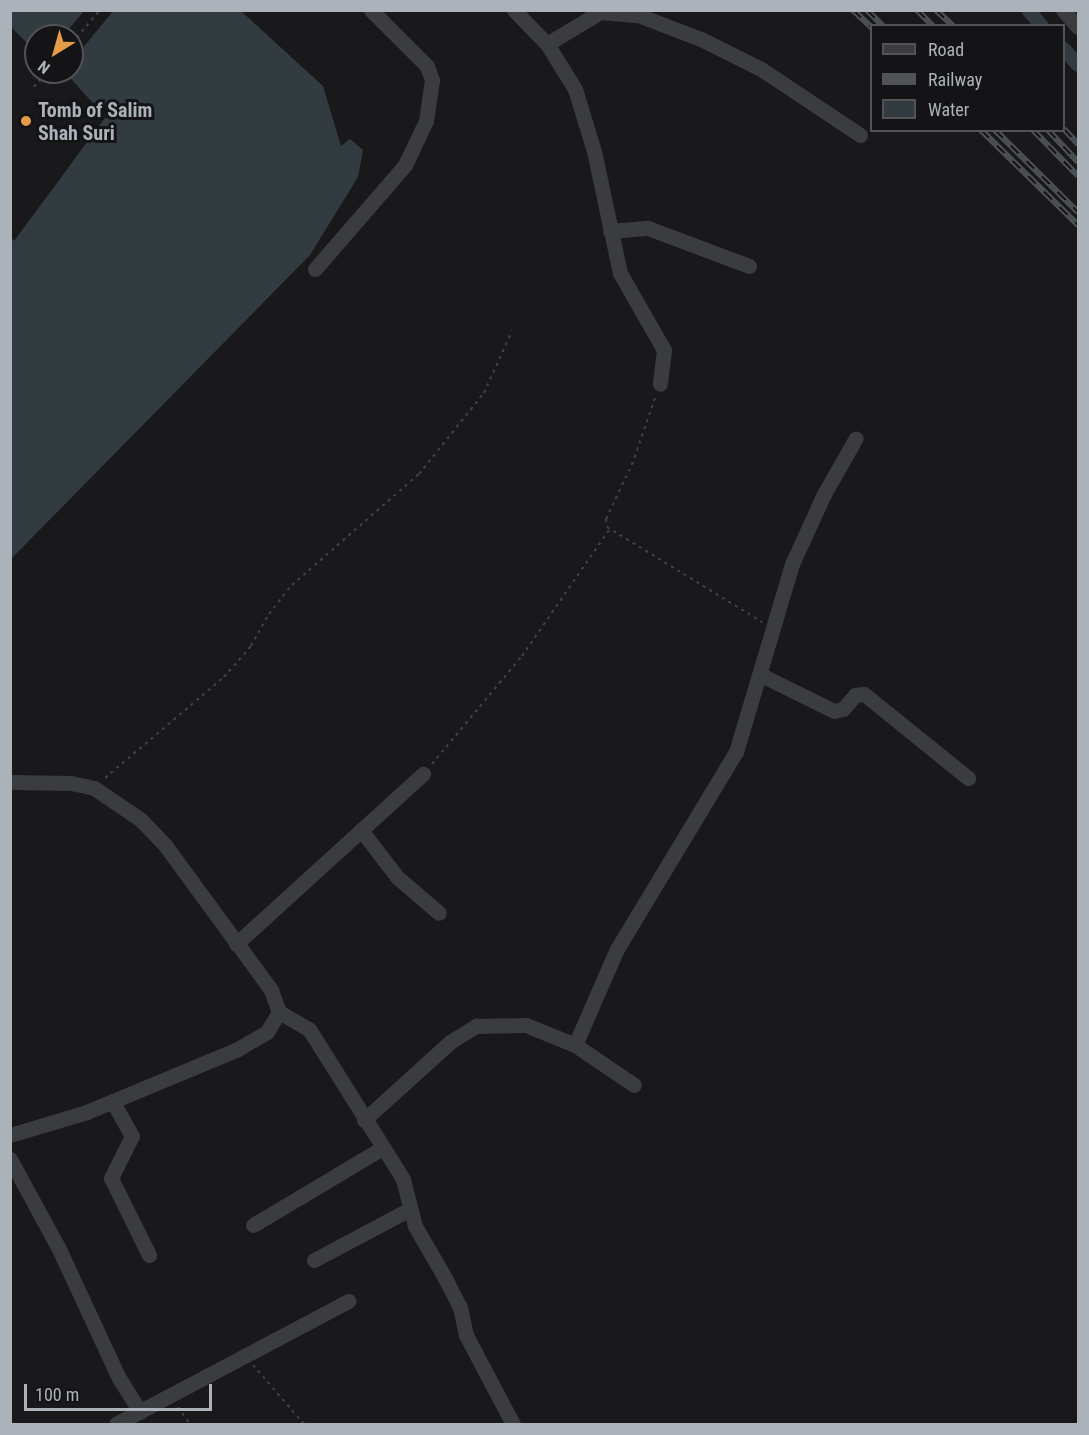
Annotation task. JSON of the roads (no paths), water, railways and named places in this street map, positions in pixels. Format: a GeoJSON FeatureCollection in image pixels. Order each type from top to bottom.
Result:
{"type":"FeatureCollection","features":[{"type":"Feature","properties":{"kind":"street"},"geometry":{"type":"LineString","coordinates":[[315,269],[405,165],[426,121],[432,80],[427,66],[371,10]]}},
{"type":"Feature","properties":{"kind":"street"},"geometry":{"type":"LineString","coordinates":[[514,10],[547,44],[564,68],[578,99],[594,151],[610,231],[626,289],[664,350],[660,384]]}},
{"type":"Feature","properties":{"kind":"street"},"geometry":{"type":"LineString","coordinates":[[1063,10],[1078,27]]}},
{"type":"Feature","properties":{"kind":"street"},"geometry":{"type":"LineString","coordinates":[[547,44],[584,18],[600,12],[638,15],[751,64],[860,135]]}},
{"type":"Feature","properties":{"kind":"street"},"geometry":{"type":"LineString","coordinates":[[610,231],[648,228],[749,266]]}},
{"type":"Feature","properties":{"kind":"street"},"geometry":{"type":"LineString","coordinates":[[574,1045],[617,949],[736,752],[761,675],[772,628],[809,524],[856,438]]}},
{"type":"Feature","properties":{"kind":"street"},"geometry":{"type":"LineString","coordinates":[[761,675],[834,711],[843,709],[855,695],[864,694],[968,778]]}},
{"type":"Feature","properties":{"kind":"street"},"geometry":{"type":"LineString","coordinates":[[236,944],[423,774]]}},
{"type":"Feature","properties":{"kind":"street"},"geometry":{"type":"LineString","coordinates":[[10,782],[71,783],[94,788],[141,820],[165,845],[271,990],[279,1012],[309,1029],[403,1179],[416,1226],[460,1307],[466,1335],[513,1425]]}},
{"type":"Feature","properties":{"kind":"street"},"geometry":{"type":"LineString","coordinates":[[361,830],[397,877],[439,913]]}},
{"type":"Feature","properties":{"kind":"street"},"geometry":{"type":"LineString","coordinates":[[10,1136],[113,1102],[253,1042],[271,1027],[279,1012]]}},
{"type":"Feature","properties":{"kind":"street"},"geometry":{"type":"LineString","coordinates":[[364,1120],[450,1042],[476,1026],[526,1026],[574,1045],[634,1085]]}},
{"type":"Feature","properties":{"kind":"street"},"geometry":{"type":"LineString","coordinates":[[113,1102],[132,1136],[111,1178],[148,1255]]}},
{"type":"Feature","properties":{"kind":"street"},"geometry":{"type":"LineString","coordinates":[[253,1225],[382,1148]]}},
{"type":"Feature","properties":{"kind":"street"},"geometry":{"type":"LineString","coordinates":[[10,1159],[59,1249],[119,1378],[140,1412]]}},
{"type":"Feature","properties":{"kind":"street"},"geometry":{"type":"LineString","coordinates":[[314,1260],[410,1209]]}},
{"type":"Feature","properties":{"kind":"street"},"geometry":{"type":"LineString","coordinates":[[116,1425],[243,1354],[348,1301]]}},
{"type":"Feature","properties":{"kind":"water"},"geometry":{"type":"Polygon","coordinates":[[[11,10],[84,11],[73,24],[24,24],[24,40],[11,27],[11,10]]]}},
{"type":"Feature","properties":{"kind":"water"},"geometry":{"type":"Polygon","coordinates":[[[114,10],[241,11],[323,86],[341,146],[350,139],[363,150],[358,177],[310,255],[11,559],[11,238],[14,241],[105,118],[125,118],[126,107],[114,106],[113,111],[100,111],[76,84],[84,84],[84,46],[114,10]]]}},
{"type":"Feature","properties":{"kind":"waterway"},"geometry":{"type":"LineString","coordinates":[[1028,10],[1040,24]]}},
{"type":"Feature","properties":{"kind":"waterway"},"geometry":{"type":"LineString","coordinates":[[1065,50],[1078,65]]}},
{"type":"Feature","properties":{"kind":"railway"},"geometry":{"type":"LineString","coordinates":[[853,10],[870,26]]}},
{"type":"Feature","properties":{"kind":"railway"},"geometry":{"type":"LineString","coordinates":[[867,10],[881,24]]}},
{"type":"Feature","properties":{"kind":"railway"},"geometry":{"type":"LineString","coordinates":[[917,10],[931,24]]}},
{"type":"Feature","properties":{"kind":"railway"},"geometry":{"type":"LineString","coordinates":[[936,10],[951,24]]}},
{"type":"Feature","properties":{"kind":"railway"},"geometry":{"type":"LineString","coordinates":[[1065,130],[1078,144]]}},
{"type":"Feature","properties":{"kind":"railway"},"geometry":{"type":"LineString","coordinates":[[983,132],[1078,225]]}},
{"type":"Feature","properties":{"kind":"railway"},"geometry":{"type":"LineString","coordinates":[[997,132],[1078,212]]}},
{"type":"Feature","properties":{"kind":"railway"},"geometry":{"type":"LineString","coordinates":[[1035,132],[1078,176]]}},
{"type":"Feature","properties":{"kind":"railway"},"geometry":{"type":"LineString","coordinates":[[1050,132],[1078,162]]}},
{"type":"Feature","properties":{"kind":"place","name":"Tomb of Salim Shah Suri"},"geometry":{"type":"Point","coordinates":[26,121]}}]}
